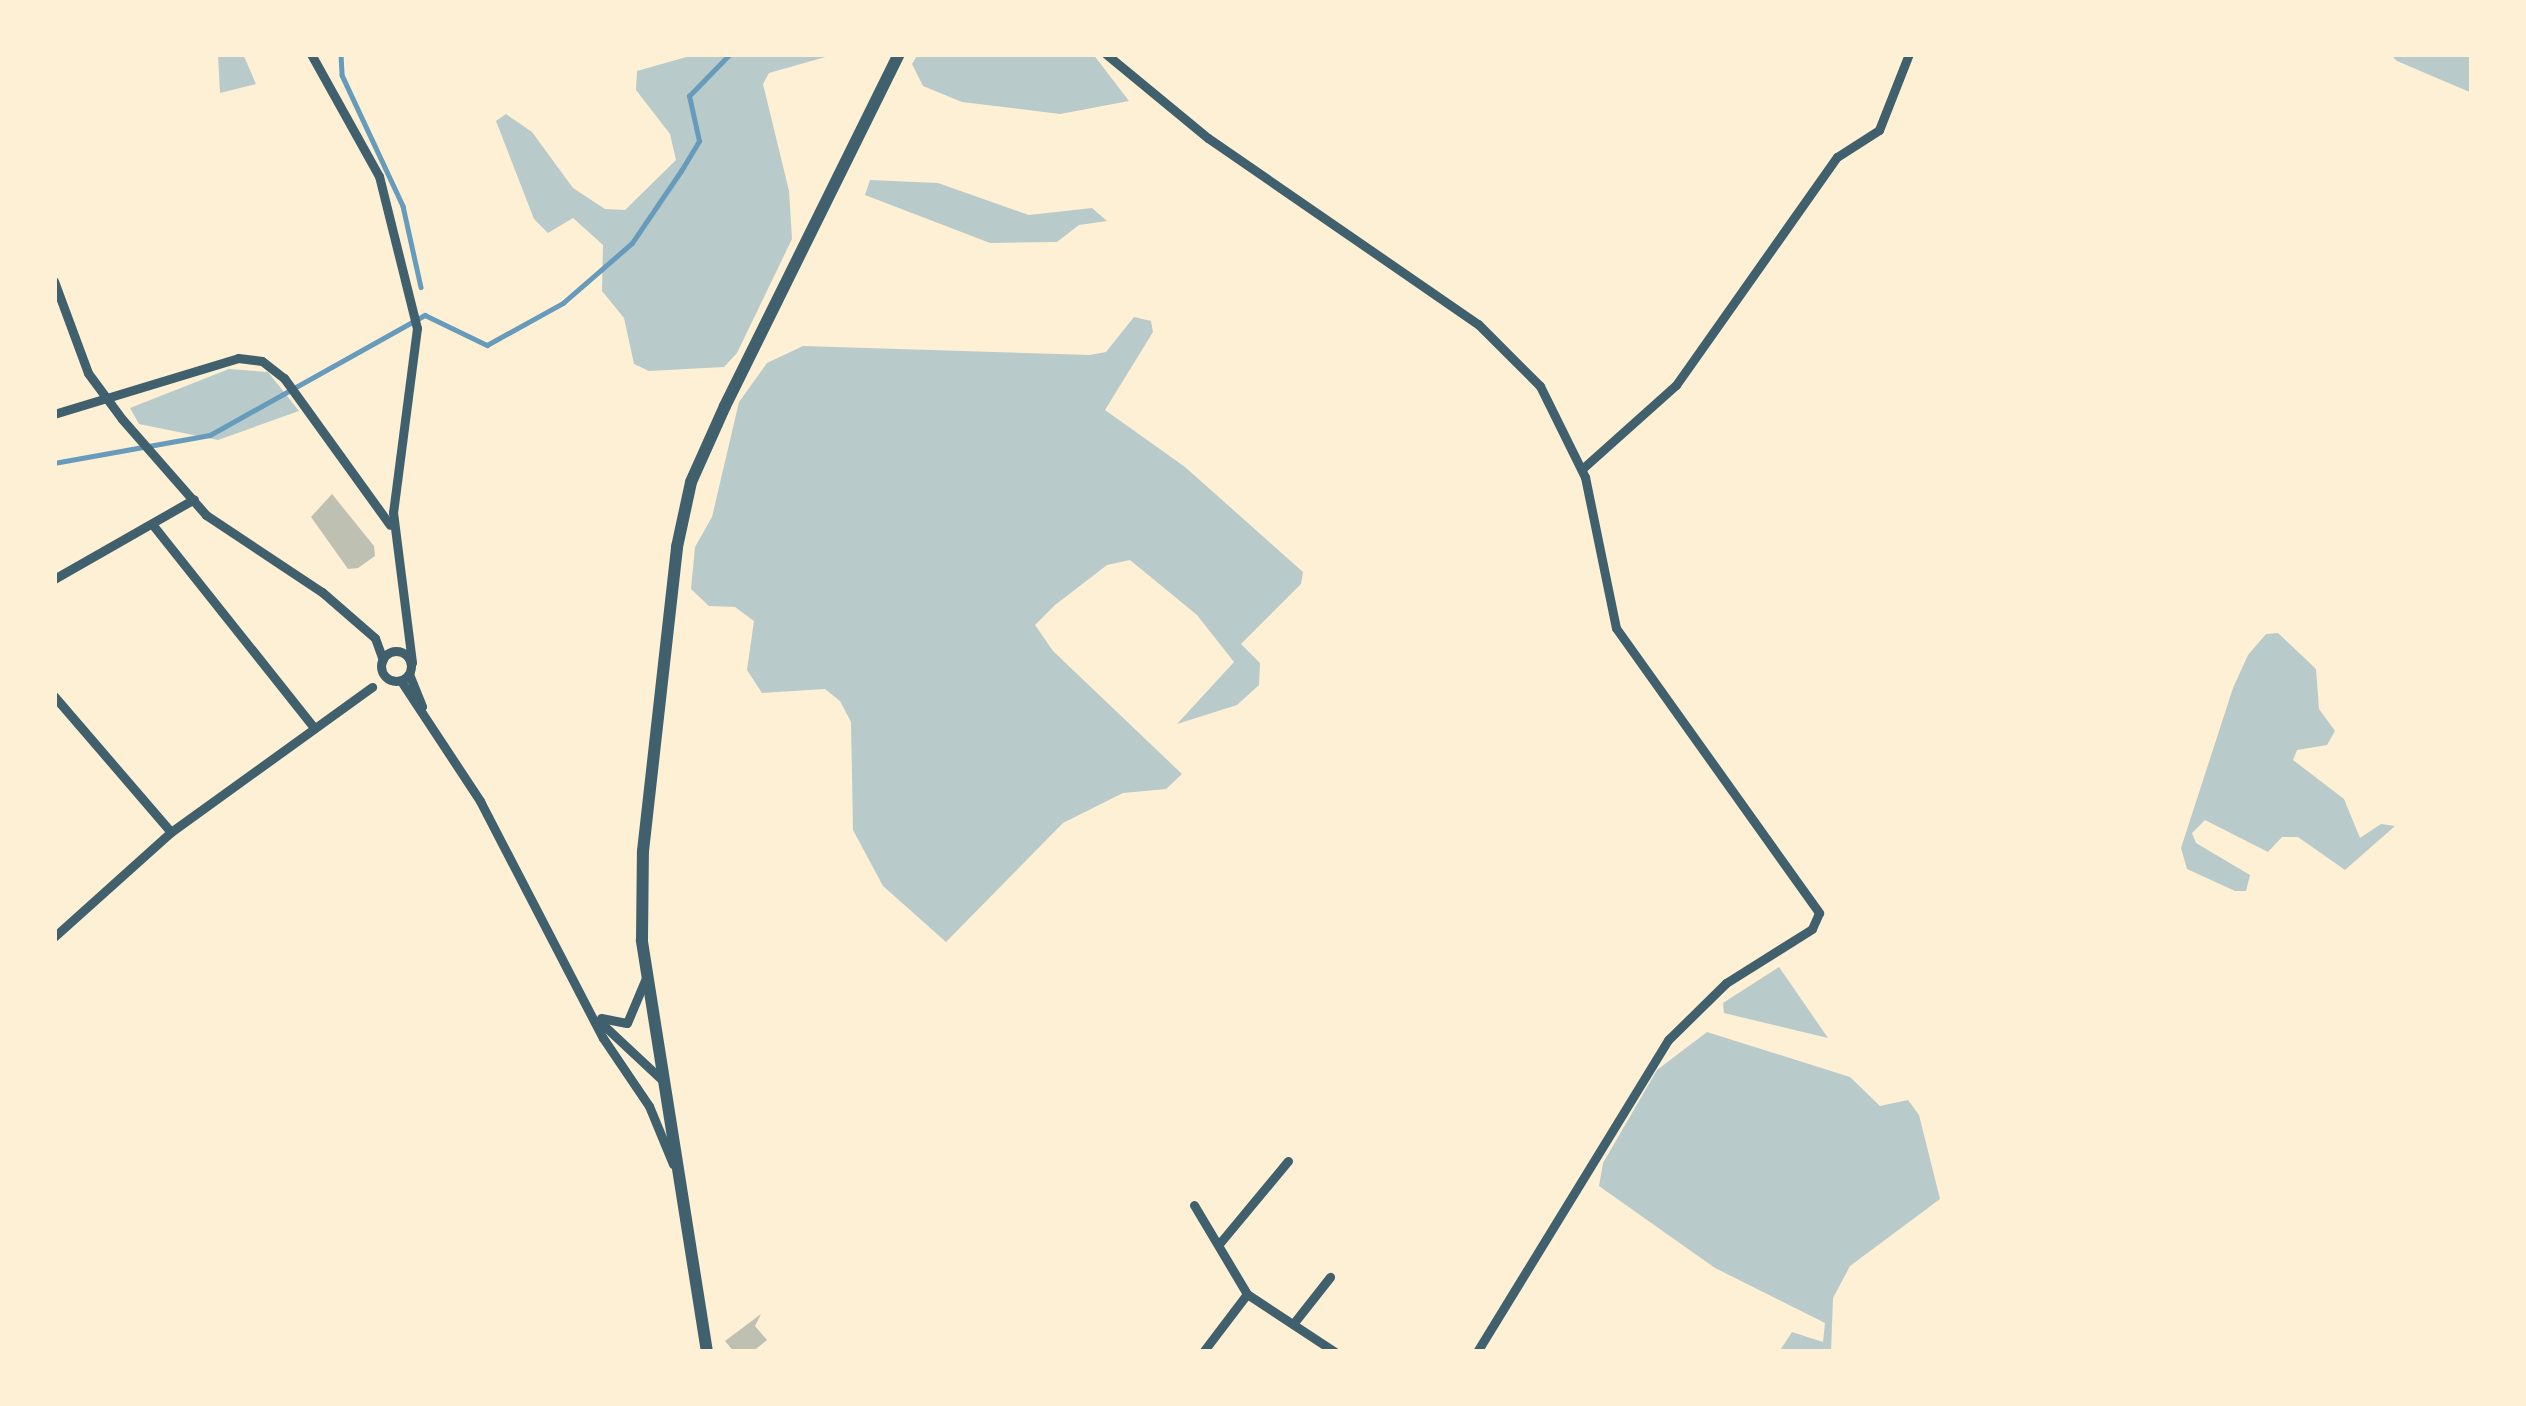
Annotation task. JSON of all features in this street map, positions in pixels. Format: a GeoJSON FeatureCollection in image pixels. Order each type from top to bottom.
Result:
{"type":"FeatureCollection","features":[{"type":"Feature","properties":{"kind":"street"},"geometry":{"type":"LineString","coordinates":[[311,54],[379,176],[417,328],[395,477],[393,531],[405,675]]}},
{"type":"Feature","properties":{"kind":"street"},"geometry":{"type":"LineString","coordinates":[[707,1352],[648,973],[643,850],[692,482],[899,54]]}},
{"type":"Feature","properties":{"kind":"street"},"geometry":{"type":"LineString","coordinates":[[1106,54],[1208,138],[1478,324],[1540,386],[1582,470],[1616,628],[1775,842],[1819,919],[1726,983],[1668,1040],[1477,1352]]}},
{"type":"Feature","properties":{"kind":"street"},"geometry":{"type":"LineString","coordinates":[[1582,470],[1651,413],[1837,157],[1879,130],[1909,54]]}},
{"type":"Feature","properties":{"kind":"street"},"geometry":{"type":"LineString","coordinates":[[54,281],[88,373],[194,499],[219,525],[322,592],[375,638],[382,662],[405,675]]}},
{"type":"Feature","properties":{"kind":"street"},"geometry":{"type":"LineString","coordinates":[[54,322],[70,318]]}},
{"type":"Feature","properties":{"kind":"street"},"geometry":{"type":"LineString","coordinates":[[54,415],[238,358],[262,361],[286,380],[393,531]]}},
{"type":"Feature","properties":{"kind":"street"},"geometry":{"type":"LineString","coordinates":[[370,494],[387,497],[395,477]]}},
{"type":"Feature","properties":{"kind":"street"},"geometry":{"type":"LineString","coordinates":[[54,579],[194,499]]}},
{"type":"Feature","properties":{"kind":"street"},"geometry":{"type":"LineString","coordinates":[[152,524],[314,728]]}},
{"type":"Feature","properties":{"kind":"street"},"geometry":{"type":"LineString","coordinates":[[372,687],[382,662],[399,651],[405,675],[426,716],[627,1070],[682,1186]]}},
{"type":"Feature","properties":{"kind":"street"},"geometry":{"type":"LineString","coordinates":[[54,937],[171,832],[372,687],[405,675]]}},
{"type":"Feature","properties":{"kind":"street"},"geometry":{"type":"LineString","coordinates":[[54,696],[171,832]]}},
{"type":"Feature","properties":{"kind":"street"},"geometry":{"type":"LineString","coordinates":[[592,1012],[627,1024],[648,973]]}},
{"type":"Feature","properties":{"kind":"street"},"geometry":{"type":"LineString","coordinates":[[592,1012],[651,1063],[668,1095]]}},
{"type":"Feature","properties":{"kind":"street"},"geometry":{"type":"LineString","coordinates":[[651,1063],[658,1037]]}},
{"type":"Feature","properties":{"kind":"street"},"geometry":{"type":"LineString","coordinates":[[627,1070],[651,1063]]}},
{"type":"Feature","properties":{"kind":"street"},"geometry":{"type":"LineString","coordinates":[[1219,1244],[1288,1161]]}},
{"type":"Feature","properties":{"kind":"street"},"geometry":{"type":"LineString","coordinates":[[1194,1204],[1247,1294],[1335,1352]]}},
{"type":"Feature","properties":{"kind":"street"},"geometry":{"type":"LineString","coordinates":[[1293,1324],[1330,1277]]}},
{"type":"Feature","properties":{"kind":"street"},"geometry":{"type":"LineString","coordinates":[[1203,1352],[1247,1294]]}},
{"type":"Feature","properties":{"kind":"shaded area"},"geometry":{"type":"Polygon","coordinates":[[[218,54],[243,54],[256,84],[220,93],[218,54]]]}},
{"type":"Feature","properties":{"kind":"shaded area"},"geometry":{"type":"Polygon","coordinates":[[[697,54],[836,54],[769,73],[763,84],[789,191],[792,239],[737,353],[724,367],[649,371],[634,364],[624,318],[602,291],[603,245],[573,218],[548,233],[534,219],[496,121],[506,114],[532,132],[573,188],[605,209],[625,210],[676,160],[670,134],[636,90],[637,71],[697,54]]]}},
{"type":"Feature","properties":{"kind":"shaded area"},"geometry":{"type":"Polygon","coordinates":[[[918,54],[1093,54],[1129,101],[1060,114],[962,102],[923,86],[912,64],[918,54]]]}},
{"type":"Feature","properties":{"kind":"shaded area"},"geometry":{"type":"Polygon","coordinates":[[[2390,54],[2472,54],[2472,93],[2397,61],[2390,54]]]}},
{"type":"Feature","properties":{"kind":"shaded area"},"geometry":{"type":"Polygon","coordinates":[[[870,180],[938,183],[1029,215],[1092,208],[1107,221],[1079,225],[1057,242],[990,243],[865,195],[870,180]]]}},
{"type":"Feature","properties":{"kind":"shaded area"},"geometry":{"type":"Polygon","coordinates":[[[1134,317],[1151,321],[1153,332],[1105,410],[1185,467],[1303,572],[1301,584],[1241,644],[1260,663],[1259,685],[1237,705],[1177,724],[1234,662],[1197,615],[1130,560],[1107,565],[1035,625],[1053,651],[1182,774],[1166,789],[1123,793],[1063,823],[946,942],[883,886],[853,830],[851,722],[840,701],[825,689],[762,693],[747,670],[754,621],[735,607],[709,606],[691,589],[695,547],[712,517],[739,402],[767,363],[803,346],[1090,355],[1106,352],[1134,317]]]}},
{"type":"Feature","properties":{"kind":"shaded area"},"geometry":{"type":"Polygon","coordinates":[[[229,369],[268,372],[299,411],[218,440],[139,424],[130,408],[229,369]]]}},
{"type":"Feature","properties":{"kind":"shaded area"},"geometry":{"type":"Polygon","coordinates":[[[2278,633],[2316,669],[2319,709],[2335,731],[2327,745],[2297,750],[2293,760],[2344,799],[2360,838],[2381,824],[2395,826],[2345,870],[2298,837],[2282,837],[2268,852],[2205,820],[2192,833],[2196,843],[2250,875],[2246,891],[2235,891],[2187,869],[2181,848],[2233,688],[2248,655],[2266,634],[2278,633]]]}},
{"type":"Feature","properties":{"kind":"shaded area"},"geometry":{"type":"Polygon","coordinates":[[[1779,967],[1828,1038],[1724,1013],[1723,1003],[1779,967]]]}},
{"type":"Feature","properties":{"kind":"shaded area"},"geometry":{"type":"Polygon","coordinates":[[[1707,1032],[1850,1077],[1880,1106],[1908,1100],[1919,1115],[1940,1199],[1850,1266],[1833,1298],[1831,1352],[1779,1352],[1792,1332],[1823,1342],[1825,1323],[1715,1268],[1599,1186],[1603,1163],[1657,1070],[1707,1032]]]}},
{"type":"Feature","properties":{"kind":"building"},"geometry":{"type":"Polygon","coordinates":[[[332,494],[374,546],[375,556],[358,568],[348,569],[311,517],[332,494]]]}},
{"type":"Feature","properties":{"kind":"building"},"geometry":{"type":"Polygon","coordinates":[[[761,1314],[755,1326],[767,1340],[752,1352],[734,1352],[725,1341],[761,1314]]]}},
{"type":"Feature","properties":{"kind":"waterway"},"geometry":{"type":"LineString","coordinates":[[341,54],[342,75],[403,206],[421,287]]}},
{"type":"Feature","properties":{"kind":"waterway"},"geometry":{"type":"LineString","coordinates":[[54,463],[210,435],[425,315],[487,345],[563,303],[632,243],[681,171],[699,141],[689,96],[730,54]]}}]}
